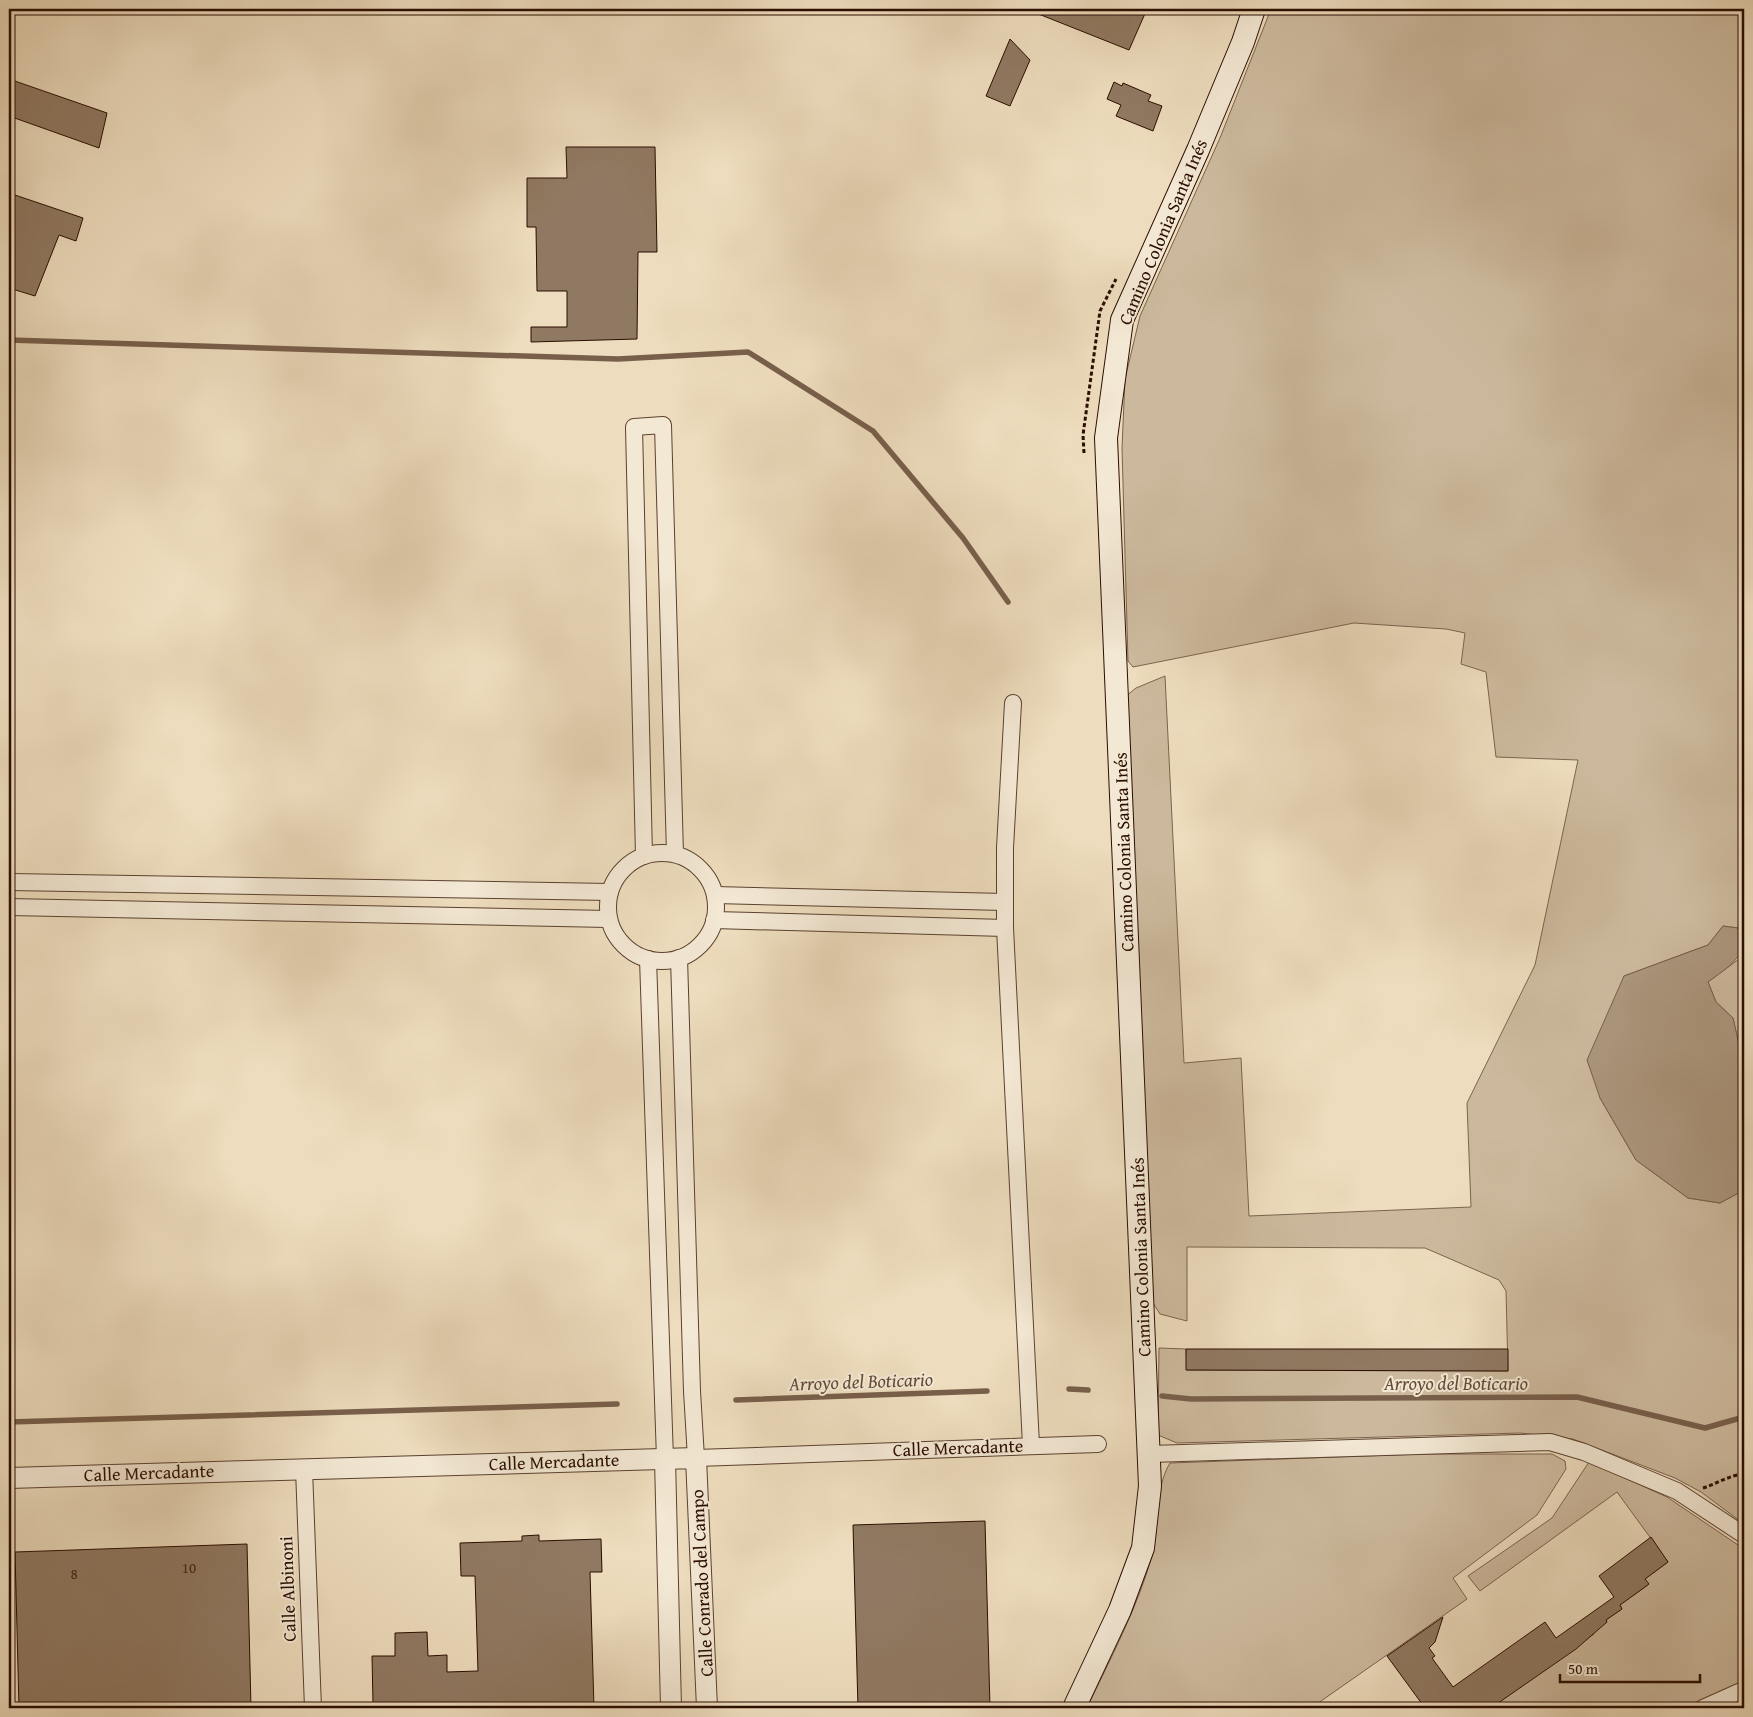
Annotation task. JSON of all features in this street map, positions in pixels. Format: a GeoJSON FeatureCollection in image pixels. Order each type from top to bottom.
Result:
{"type":"FeatureCollection","features":[{"type":"Feature","properties":{"kind":"main road","name":"Camino Colonia Santa Inés"},"geometry":{"type":"LineString","coordinates":[[1074,1708],[1120,1610],[1143,1548],[1150,1486],[1106,438],[1122,320],[1206,132],[1243,42],[1254,9]]}},
{"type":"Feature","properties":{"kind":"street"},"geometry":{"type":"LineString","coordinates":[[644,856],[634,427],[662,425],[675,854]]}},
{"type":"Feature","properties":{"kind":"street"},"geometry":{"type":"LineString","coordinates":[[1013,703],[1005,928],[1031,1445]]}},
{"type":"Feature","properties":{"kind":"street"},"geometry":{"type":"LineString","coordinates":[[659,853],[675,854],[689,860],[701,869],[709,881],[715,895],[714,920],[701,944],[679,958],[664,961],[648,959],[634,954],[623,945],[614,933],[609,919],[610,892],[622,870],[644,856],[659,853]]}},
{"type":"Feature","properties":{"kind":"street"},"geometry":{"type":"LineString","coordinates":[[9,882],[610,892]]}},
{"type":"Feature","properties":{"kind":"street"},"geometry":{"type":"LineString","coordinates":[[715,895],[1005,902]]}},
{"type":"Feature","properties":{"kind":"street"},"geometry":{"type":"LineString","coordinates":[[9,907],[609,919]]}},
{"type":"Feature","properties":{"kind":"street"},"geometry":{"type":"LineString","coordinates":[[714,920],[1005,928]]}},
{"type":"Feature","properties":{"kind":"street"},"geometry":{"type":"LineString","coordinates":[[679,958],[692,1391],[696,1458]]}},
{"type":"Feature","properties":{"kind":"street"},"geometry":{"type":"LineString","coordinates":[[648,959],[665,1458]]}},
{"type":"Feature","properties":{"kind":"street"},"geometry":{"type":"LineString","coordinates":[[1150,1454],[1550,1442],[1584,1452],[1677,1491],[1744,1535]]}},
{"type":"Feature","properties":{"kind":"street","name":"Calle Mercadante"},"geometry":{"type":"LineString","coordinates":[[9,1478],[1098,1444]]}},
{"type":"Feature","properties":{"kind":"street","name":"Calle Conrado del Campo"},"geometry":{"type":"LineString","coordinates":[[665,1458],[671,1708]]}},
{"type":"Feature","properties":{"kind":"street","name":"Calle Conrado del Campo"},"geometry":{"type":"LineString","coordinates":[[696,1458],[707,1708]]}},
{"type":"Feature","properties":{"kind":"street","name":"Calle Albinoni"},"geometry":{"type":"LineString","coordinates":[[304,1469],[313,1708]]}},
{"type":"Feature","properties":{"kind":"street"},"geometry":{"type":"LineString","coordinates":[[1704,1708],[1741,1690],[1744,1692]]}},
{"type":"Feature","properties":{"kind":"path"},"geometry":{"type":"LineString","coordinates":[[1677,1491],[1722,1483],[1736,1474],[1744,1474]]}},
{"type":"Feature","properties":{"kind":"shaded area"},"geometry":{"type":"Polygon","coordinates":[[[1271,9],[1744,9],[1744,937],[1738,928],[1723,926],[1708,945],[1624,976],[1600,1098],[1636,1160],[1688,1198],[1720,1203],[1744,1190],[1744,1524],[1701,1492],[1675,1478],[1573,1439],[1520,1433],[1177,1443],[1158,1435],[1159,1348],[1186,1349],[1187,1370],[1508,1371],[1506,1291],[1499,1280],[1425,1248],[1187,1247],[1187,1321],[1160,1314],[1153,1303],[1126,696],[1136,688],[1165,676],[1184,1063],[1241,1058],[1249,1216],[1471,1207],[1467,1103],[1535,965],[1578,760],[1496,757],[1486,672],[1461,664],[1465,633],[1446,629],[1354,623],[1133,667],[1128,661],[1122,448],[1125,379],[1140,316],[1220,138],[1271,9]]]}},
{"type":"Feature","properties":{"kind":"shaded area"},"geometry":{"type":"Polygon","coordinates":[[[1723,926],[1738,928],[1742,937],[1742,946],[1735,960],[1708,982],[1716,1002],[1733,1018],[1744,1067],[1744,1190],[1720,1203],[1688,1198],[1636,1160],[1600,1098],[1587,1060],[1624,976],[1708,945],[1723,926]]]}},
{"type":"Feature","properties":{"kind":"shaded area"},"geometry":{"type":"Polygon","coordinates":[[[1744,945],[1744,1067],[1733,1018],[1716,1002],[1708,982],[1739,959],[1744,945]]]}},
{"type":"Feature","properties":{"kind":"shaded area"},"geometry":{"type":"Polygon","coordinates":[[[1421,1454],[1552,1454],[1565,1461],[1566,1469],[1537,1515],[1453,1578],[1467,1599],[1311,1708],[1087,1708],[1122,1634],[1146,1576],[1154,1544],[1159,1496],[1165,1473],[1170,1463],[1421,1454]]]}},
{"type":"Feature","properties":{"kind":"shaded area"},"geometry":{"type":"Polygon","coordinates":[[[1589,1462],[1667,1497],[1744,1549],[1744,1708],[1491,1708],[1594,1634],[1593,1632],[1607,1622],[1606,1620],[1622,1609],[1620,1605],[1648,1585],[1645,1579],[1668,1562],[1617,1492],[1480,1591],[1468,1576],[1552,1518],[1589,1462]]]}},
{"type":"Feature","properties":{"kind":"building"},"geometry":{"type":"Polygon","coordinates":[[[1026,9],[1147,9],[1129,50],[1026,9]]]}},
{"type":"Feature","properties":{"kind":"building"},"geometry":{"type":"Polygon","coordinates":[[[1010,39],[1030,60],[1010,106],[986,96],[1010,39]]]}},
{"type":"Feature","properties":{"kind":"building"},"geometry":{"type":"Polygon","coordinates":[[[9,79],[107,113],[99,148],[9,116],[9,79]]]}},
{"type":"Feature","properties":{"kind":"building"},"geometry":{"type":"Polygon","coordinates":[[[1114,82],[1122,86],[1123,83],[1151,95],[1148,101],[1162,106],[1153,131],[1116,116],[1121,105],[1107,99],[1114,82]]]}},
{"type":"Feature","properties":{"kind":"building"},"geometry":{"type":"Polygon","coordinates":[[[566,147],[655,147],[657,252],[638,252],[637,339],[531,342],[531,327],[567,327],[567,291],[537,291],[536,227],[527,227],[527,178],[567,178],[566,147]]]}},
{"type":"Feature","properties":{"kind":"building"},"geometry":{"type":"Polygon","coordinates":[[[9,193],[83,218],[76,241],[59,235],[35,296],[9,288],[9,193]]]}},
{"type":"Feature","properties":{"kind":"building"},"geometry":{"type":"Polygon","coordinates":[[[1186,1349],[1508,1349],[1508,1371],[1186,1370],[1186,1349]]]}},
{"type":"Feature","properties":{"kind":"building"},"geometry":{"type":"Polygon","coordinates":[[[985,1521],[990,1708],[858,1708],[853,1525],[985,1521]]]}},
{"type":"Feature","properties":{"kind":"building"},"geometry":{"type":"Polygon","coordinates":[[[539,1535],[539,1541],[601,1539],[602,1572],[590,1572],[594,1708],[386,1708],[386,1704],[373,1704],[372,1656],[395,1656],[395,1633],[427,1632],[428,1656],[447,1655],[447,1672],[478,1671],[475,1576],[461,1576],[460,1543],[522,1541],[522,1536],[539,1535]]]}},
{"type":"Feature","properties":{"kind":"building"},"geometry":{"type":"Polygon","coordinates":[[[1651,1537],[1668,1562],[1645,1579],[1649,1584],[1620,1605],[1622,1609],[1606,1620],[1607,1622],[1576,1649],[1491,1708],[1425,1708],[1387,1656],[1443,1617],[1435,1642],[1429,1648],[1435,1656],[1432,1658],[1453,1687],[1545,1622],[1556,1638],[1614,1597],[1599,1576],[1651,1537]]]}},
{"type":"Feature","properties":{"kind":"building"},"geometry":{"type":"Polygon","coordinates":[[[247,1544],[251,1708],[19,1708],[15,1552],[247,1544]]]}},
{"type":"Feature","properties":{"kind":"waterway"},"geometry":{"type":"LineString","coordinates":[[9,340],[618,359],[748,352],[873,431],[963,538],[1008,602]]}},
{"type":"Feature","properties":{"kind":"waterway"},"geometry":{"type":"LineString","coordinates":[[1069,1389],[1088,1390]]}},
{"type":"Feature","properties":{"kind":"waterway","name":"Arroyo del Boticario"},"geometry":{"type":"LineString","coordinates":[[736,1400],[987,1391]]}},
{"type":"Feature","properties":{"kind":"waterway","name":"Arroyo del Boticario"},"geometry":{"type":"LineString","coordinates":[[1162,1396],[1191,1399],[1577,1397],[1705,1428],[1744,1417]]}},
{"type":"Feature","properties":{"kind":"waterway"},"geometry":{"type":"LineString","coordinates":[[9,1422],[617,1404]]}}]}
